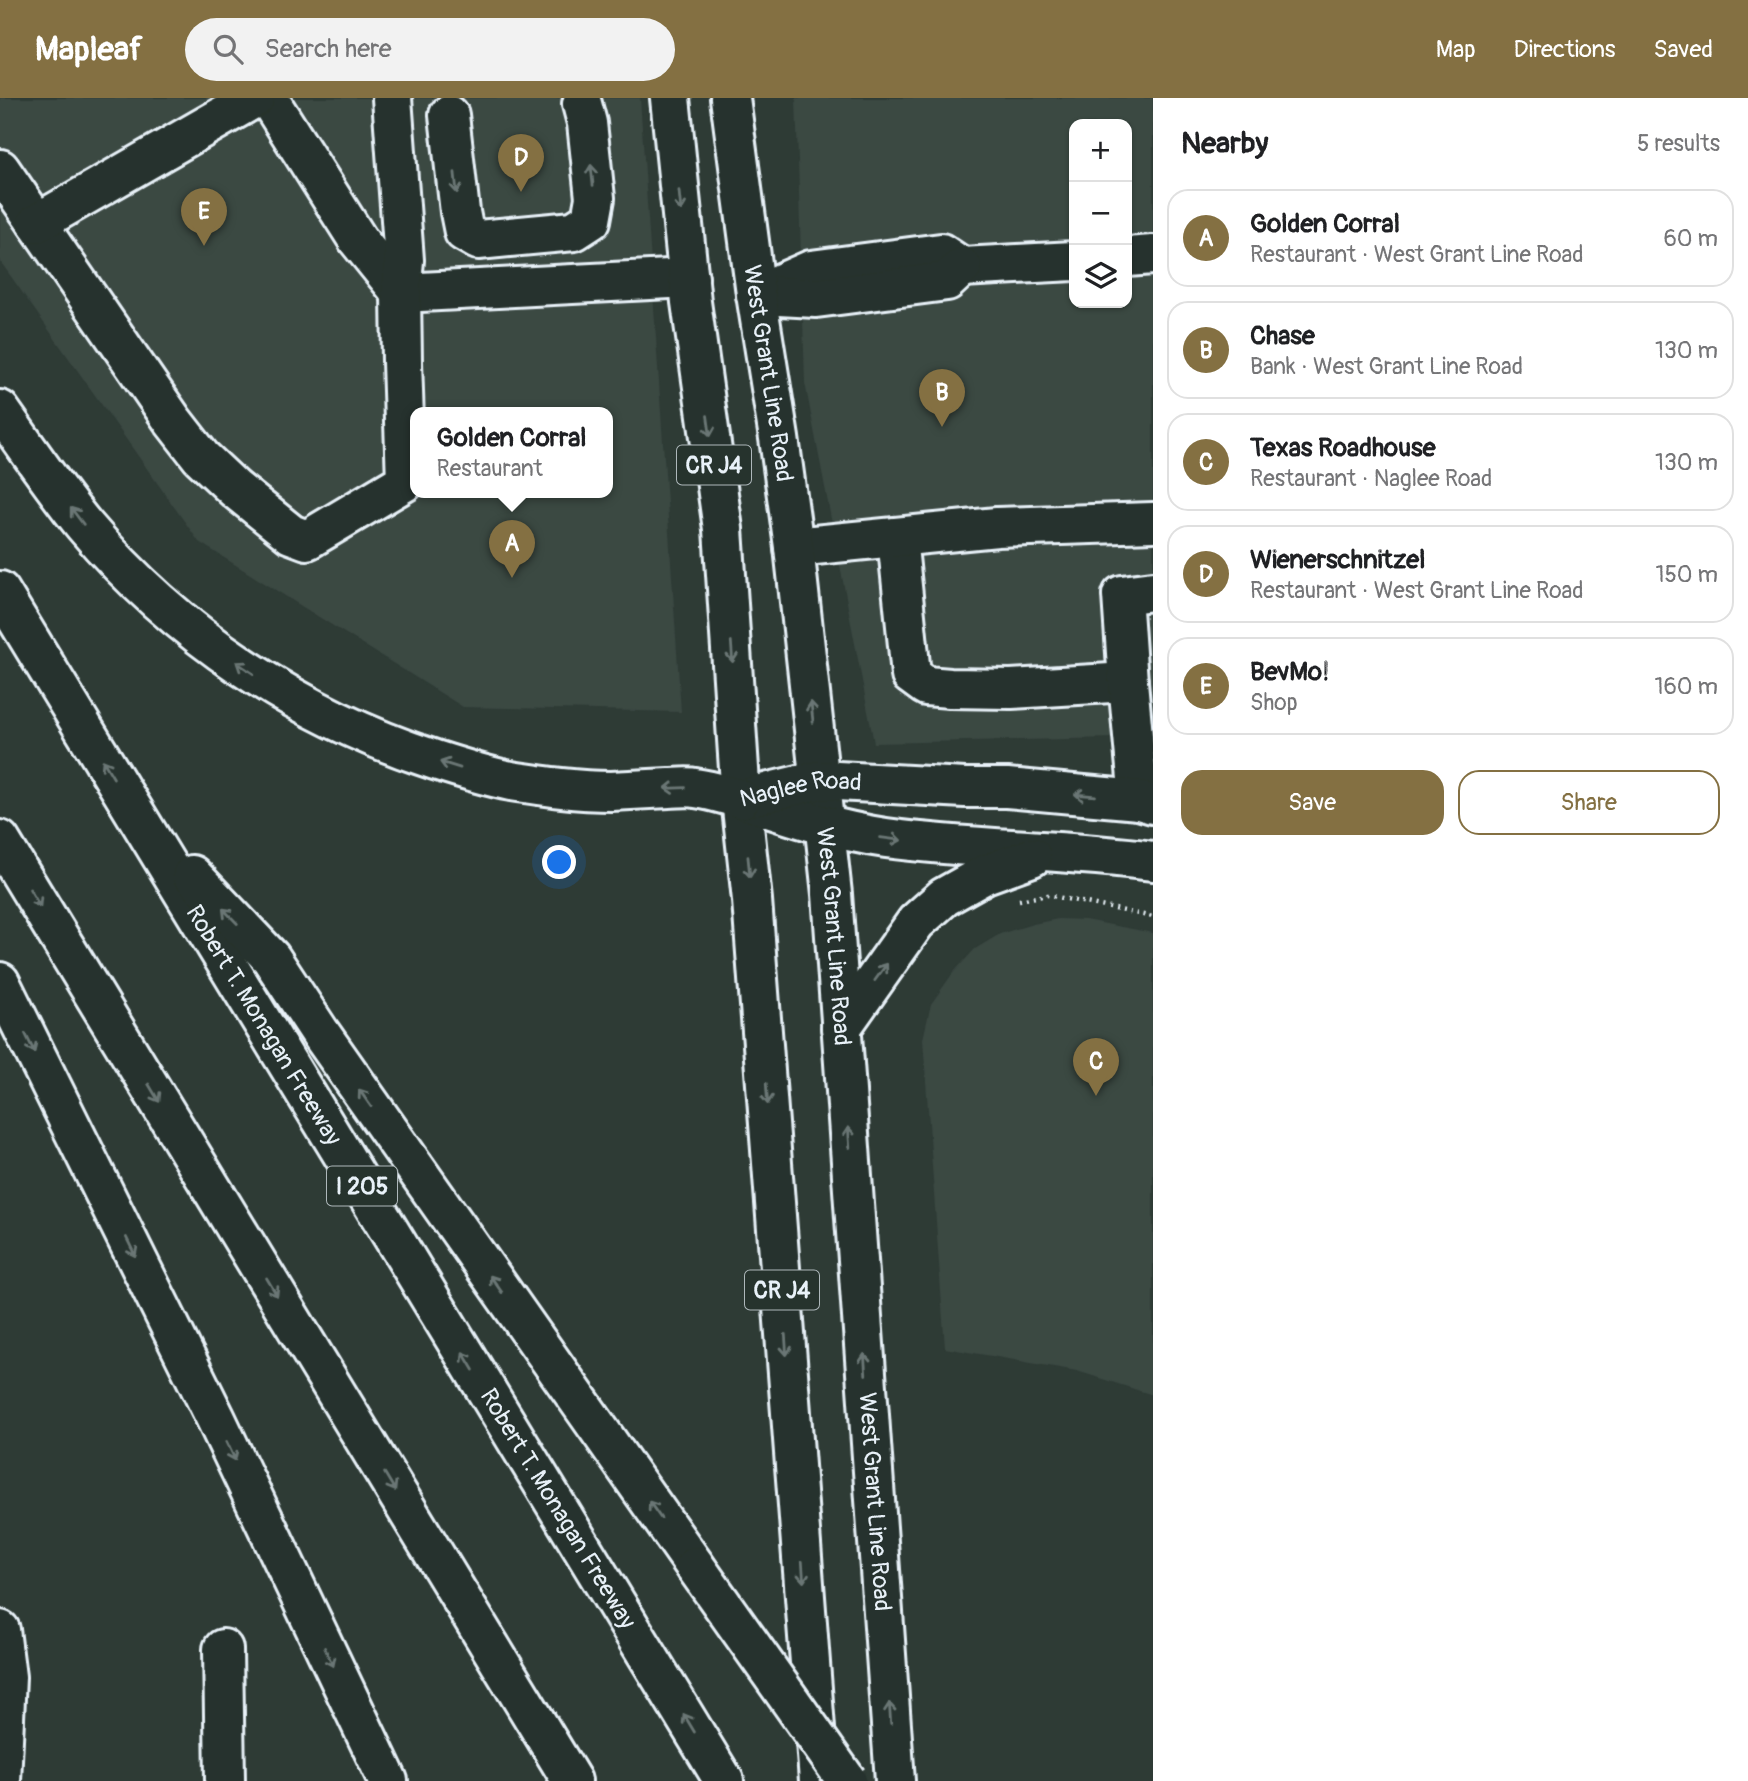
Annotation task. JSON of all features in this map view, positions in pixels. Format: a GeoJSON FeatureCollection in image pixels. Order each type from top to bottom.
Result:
{"type":"FeatureCollection","features":[{"type":"Feature","properties":{"kind":"main road"},"geometry":{"type":"LineString","coordinates":[[37,223],[255,98]]}},
{"type":"Feature","properties":{"kind":"main road"},"geometry":{"type":"LineString","coordinates":[[268,98],[358,240],[401,293]]}},
{"type":"Feature","properties":{"kind":"main road"},"geometry":{"type":"LineString","coordinates":[[0,169],[173,421],[201,457],[234,489],[291,534],[307,540],[406,481],[401,293],[404,260],[393,98]]}},
{"type":"Feature","properties":{"kind":"main road","name":"CR J4"},"geometry":{"type":"LineString","coordinates":[[670,98],[689,278],[723,529],[741,799],[752,900],[819,1781]]}},
{"type":"Feature","properties":{"kind":"main road","name":"West Grant Line Road"},"geometry":{"type":"LineString","coordinates":[[730,98],[794,547],[832,894],[895,1781]]}},
{"type":"Feature","properties":{"kind":"main road"},"geometry":{"type":"LineString","coordinates":[[449,115],[464,232],[478,240],[574,231],[591,220],[595,198],[587,123],[582,104]]}},
{"type":"Feature","properties":{"kind":"main road"},"geometry":{"type":"LineString","coordinates":[[756,294],[811,270],[941,253],[962,267],[1069,261]]}},
{"type":"Feature","properties":{"kind":"main road"},"geometry":{"type":"LineString","coordinates":[[1132,257],[1153,255]]}},
{"type":"Feature","properties":{"kind":"main road"},"geometry":{"type":"LineString","coordinates":[[401,293],[689,278]]}},
{"type":"Feature","properties":{"kind":"main road"},"geometry":{"type":"LineString","coordinates":[[0,410],[84,524],[122,567],[166,609],[217,649],[314,709],[409,752],[507,780],[560,789],[610,791],[693,787],[741,799]]}},
{"type":"Feature","properties":{"kind":"main road"},"geometry":{"type":"LineString","coordinates":[[794,547],[997,527],[1153,522]]}},
{"type":"Feature","properties":{"kind":"main road"},"geometry":{"type":"LineString","coordinates":[[897,537],[911,675],[926,686],[1011,689],[1128,682]]}},
{"type":"Feature","properties":{"kind":"main road","name":"Robert T. Monagan Freeway"},"geometry":{"type":"LineString","coordinates":[[0,591],[724,1781]]}},
{"type":"Feature","properties":{"kind":"main road"},"geometry":{"type":"LineString","coordinates":[[1146,802],[1128,682],[1122,595],[1153,592]]}},
{"type":"Feature","properties":{"kind":"main road","name":"Naglee Road"},"geometry":{"type":"LineString","coordinates":[[741,799],[819,780],[1007,788],[1146,802]]}},
{"type":"Feature","properties":{"kind":"main road","name":"Naglee Road"},"geometry":{"type":"LineString","coordinates":[[741,799],[824,826],[884,838],[1153,861]]}},
{"type":"Feature","properties":{"kind":"main road"},"geometry":{"type":"LineString","coordinates":[[140,821],[271,958],[321,1034],[847,1781]]}},
{"type":"Feature","properties":{"kind":"main road"},"geometry":{"type":"LineString","coordinates":[[0,840],[572,1781]]}},
{"type":"Feature","properties":{"kind":"main road"},"geometry":{"type":"LineString","coordinates":[[841,1028],[916,922],[944,897],[985,874],[1051,851]]}},
{"type":"Feature","properties":{"kind":"main road"},"geometry":{"type":"LineString","coordinates":[[0,982],[216,1419],[388,1781]]}},
{"type":"Feature","properties":{"kind":"main road"},"geometry":{"type":"LineString","coordinates":[[0,1630],[3,1677],[1,1781]]}},
{"type":"Feature","properties":{"kind":"main road"},"geometry":{"type":"LineString","coordinates":[[223,1649],[225,1781]]}},
{"type":"Feature","properties":{"kind":"path"},"geometry":{"type":"LineString","coordinates":[[1012,902],[1048,895],[1153,917]]}},
{"type":"Feature","properties":{"kind":"shaded area"},"geometry":{"type":"Polygon","coordinates":[[[0,98],[640,98],[681,712],[463,707],[199,542],[0,261],[0,98]]]}},
{"type":"Feature","properties":{"kind":"shaded area"},"geometry":{"type":"Polygon","coordinates":[[[796,98],[1153,98],[1153,746],[1116,738],[874,743],[805,383],[796,98]]]}},
{"type":"Feature","properties":{"kind":"shaded area"},"geometry":{"type":"Polygon","coordinates":[[[1058,919],[1085,920],[1153,933],[1153,1395],[1077,1371],[945,1348],[923,1039],[931,1004],[953,973],[975,949],[1000,934],[1058,919]]]}},
{"type":"Feature","properties":{"kind":"place","name":"Wienerschnitzel"},"geometry":{"type":"Point","coordinates":[521,192]}},
{"type":"Feature","properties":{"kind":"place","name":"BevMo!"},"geometry":{"type":"Point","coordinates":[204,246]}},
{"type":"Feature","properties":{"kind":"place","name":"Chase"},"geometry":{"type":"Point","coordinates":[942,427]}},
{"type":"Feature","properties":{"kind":"place","name":"Golden Corral"},"geometry":{"type":"Point","coordinates":[512,578]}},
{"type":"Feature","properties":{"kind":"place","name":"Texas Roadhouse"},"geometry":{"type":"Point","coordinates":[1096,1096]}}]}
